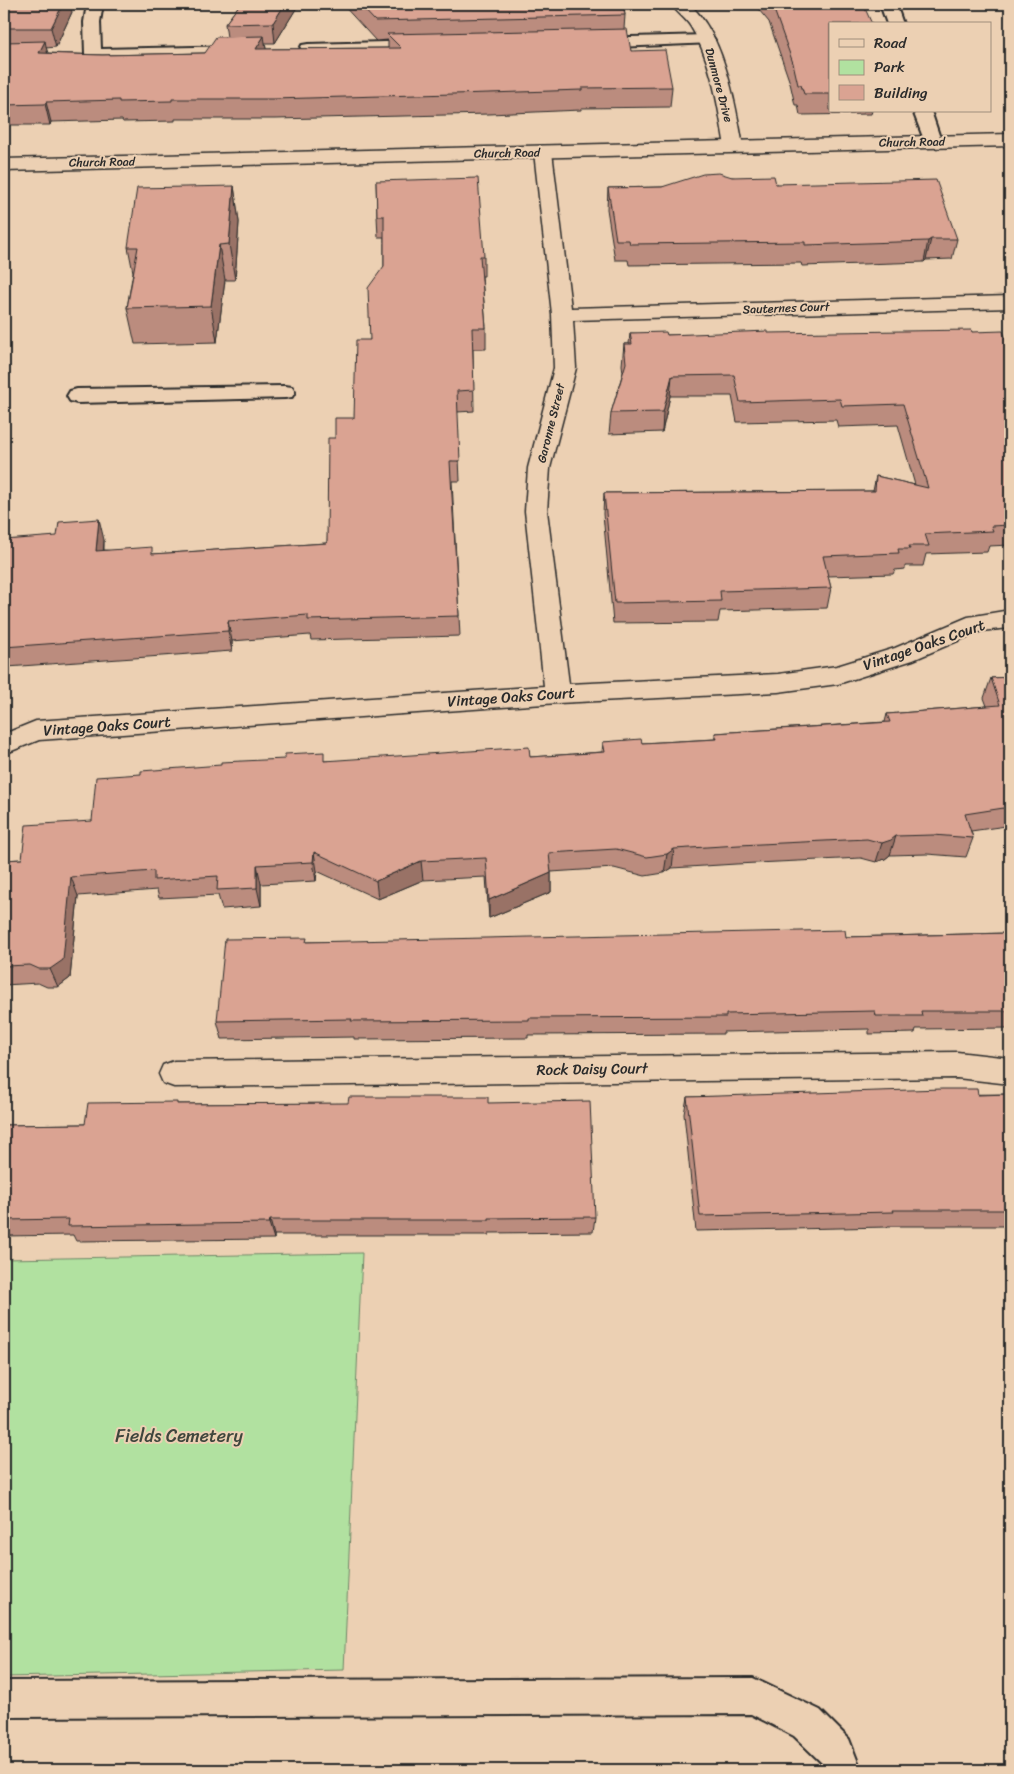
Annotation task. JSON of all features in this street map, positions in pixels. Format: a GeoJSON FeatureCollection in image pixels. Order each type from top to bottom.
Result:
{"type":"FeatureCollection","features":[{"type":"Feature","properties":{"kind":"street","name":"Dunmore Drive"},"geometry":{"type":"LineString","coordinates":[[679,4],[694,18],[707,40],[730,122],[734,146]]}},
{"type":"Feature","properties":{"kind":"street","name":"Church Road"},"geometry":{"type":"LineString","coordinates":[[4,165],[1010,140]]}},
{"type":"Feature","properties":{"kind":"street","name":"Garonne Street"},"geometry":{"type":"LineString","coordinates":[[543,152],[562,314],[565,368],[539,468],[536,511],[558,694]]}},
{"type":"Feature","properties":{"kind":"street","name":"Sauternes Court"},"geometry":{"type":"LineString","coordinates":[[562,314],[1010,302]]}},
{"type":"Feature","properties":{"kind":"street","name":"Vintage Oaks Court"},"geometry":{"type":"LineString","coordinates":[[4,744],[36,731],[558,694],[778,683],[838,675],[904,654],[977,624],[1010,619]]}},
{"type":"Feature","properties":{"kind":"street","name":"Rock Daisy Court"},"geometry":{"type":"LineString","coordinates":[[174,1074],[957,1065],[1010,1072]]}},
{"type":"Feature","properties":{"kind":"lane"},"geometry":{"type":"LineString","coordinates":[[92,54],[92,22],[95,4]]}},
{"type":"Feature","properties":{"kind":"lane"},"geometry":{"type":"LineString","coordinates":[[888,4],[893,22]]}},
{"type":"Feature","properties":{"kind":"lane"},"geometry":{"type":"LineString","coordinates":[[578,43],[707,40]]}},
{"type":"Feature","properties":{"kind":"lane"},"geometry":{"type":"LineString","coordinates":[[291,50],[439,46]]}},
{"type":"Feature","properties":{"kind":"lane"},"geometry":{"type":"LineString","coordinates":[[73,54],[261,50]]}},
{"type":"Feature","properties":{"kind":"lane"},"geometry":{"type":"LineString","coordinates":[[922,112],[932,141]]}},
{"type":"Feature","properties":{"kind":"lane"},"geometry":{"type":"LineString","coordinates":[[78,396],[285,392]]}},
{"type":"Feature","properties":{"kind":"lane"},"geometry":{"type":"LineString","coordinates":[[4,1699],[753,1696],[807,1723],[836,1752],[843,1770]]}},
{"type":"Feature","properties":{"kind":"green space","name":"Fields Cemetery"},"geometry":{"type":"Polygon","coordinates":[[[362,1253],[344,1670],[4,1677],[4,1259],[362,1253]]]}},
{"type":"Feature","properties":{"kind":"building"},"geometry":{"type":"Polygon","coordinates":[[[4,4],[63,4],[51,28],[4,28],[4,4]]]}},
{"type":"Feature","properties":{"kind":"building"},"geometry":{"type":"Polygon","coordinates":[[[240,4],[285,4],[273,23],[225,24],[240,4]]]}},
{"type":"Feature","properties":{"kind":"building"},"geometry":{"type":"Polygon","coordinates":[[[359,4],[623,4],[625,15],[375,21],[359,4]]]}},
{"type":"Feature","properties":{"kind":"building"},"geometry":{"type":"Polygon","coordinates":[[[772,4],[863,4],[871,22],[829,22],[829,94],[804,94],[801,85],[798,85],[793,63],[772,4]]]}},
{"type":"Feature","properties":{"kind":"building"},"geometry":{"type":"Polygon","coordinates":[[[627,29],[631,51],[665,50],[672,87],[582,88],[582,90],[273,99],[172,99],[172,101],[119,102],[119,100],[4,105],[4,42],[45,41],[39,53],[102,55],[205,53],[216,37],[264,36],[256,49],[401,48],[387,34],[627,29]]]}},
{"type":"Feature","properties":{"kind":"building"},"geometry":{"type":"Polygon","coordinates":[[[719,173],[732,177],[774,176],[776,184],[936,180],[957,239],[805,245],[805,242],[630,244],[629,240],[616,240],[608,188],[662,187],[703,174],[719,173]]]}},
{"type":"Feature","properties":{"kind":"building"},"geometry":{"type":"Polygon","coordinates":[[[478,178],[484,256],[480,256],[486,328],[472,328],[474,390],[457,391],[460,461],[450,461],[459,616],[308,620],[308,615],[228,621],[228,631],[4,647],[4,540],[57,536],[59,522],[99,519],[96,551],[152,547],[152,554],[327,543],[328,438],[335,438],[335,418],[354,418],[356,340],[370,340],[368,288],[384,266],[384,216],[377,216],[376,181],[478,178]]]}},
{"type":"Feature","properties":{"kind":"building"},"geometry":{"type":"Polygon","coordinates":[[[234,186],[229,244],[219,245],[211,306],[127,308],[138,247],[128,247],[137,188],[234,186]]]}},
{"type":"Feature","properties":{"kind":"building"},"geometry":{"type":"Polygon","coordinates":[[[971,330],[972,332],[1003,331],[1010,348],[1010,525],[991,526],[993,531],[925,534],[929,546],[909,546],[910,549],[898,549],[899,553],[823,556],[831,588],[720,591],[721,601],[615,603],[604,493],[875,491],[876,476],[928,488],[903,404],[842,406],[840,399],[740,402],[734,375],[672,376],[663,412],[611,413],[626,363],[624,344],[632,344],[630,333],[666,332],[667,335],[768,331],[768,333],[971,330]]]}},
{"type":"Feature","properties":{"kind":"building"},"geometry":{"type":"Polygon","coordinates":[[[1010,677],[1010,807],[965,814],[973,838],[933,835],[896,836],[882,843],[867,839],[739,845],[674,849],[667,854],[647,857],[616,849],[549,853],[551,873],[489,900],[486,858],[421,861],[376,881],[314,852],[313,862],[257,865],[257,888],[217,890],[218,876],[154,880],[154,871],[71,877],[63,960],[50,969],[39,969],[30,965],[4,966],[4,860],[22,859],[26,825],[92,821],[96,777],[141,774],[141,771],[221,765],[221,762],[285,759],[285,754],[324,752],[324,761],[529,747],[530,757],[605,752],[603,742],[641,739],[642,743],[717,739],[715,733],[890,722],[887,714],[1000,705],[991,678],[1010,677]]]}},
{"type":"Feature","properties":{"kind":"building"},"geometry":{"type":"Polygon","coordinates":[[[845,930],[846,937],[1010,933],[1010,1011],[921,1011],[922,1016],[876,1016],[875,1011],[726,1014],[726,1017],[529,1018],[529,1020],[351,1021],[352,1019],[217,1021],[225,939],[307,938],[306,942],[845,930]]]}},
{"type":"Feature","properties":{"kind":"building"},"geometry":{"type":"Polygon","coordinates":[[[977,1089],[978,1095],[1010,1094],[1010,1210],[893,1210],[894,1212],[700,1216],[687,1097],[977,1089]]]}},
{"type":"Feature","properties":{"kind":"building"},"geometry":{"type":"Polygon","coordinates":[[[349,1097],[488,1097],[488,1103],[590,1101],[595,1217],[489,1218],[489,1220],[270,1220],[269,1223],[68,1226],[69,1219],[4,1220],[4,1125],[85,1124],[88,1103],[348,1103],[349,1097]]]}},
{"type":"Feature","properties":{"kind":"building"},"geometry":{"type":"Polygon","coordinates":[[[224,1768],[224,1770],[139,1770],[139,1769],[224,1768]]]}}]}
